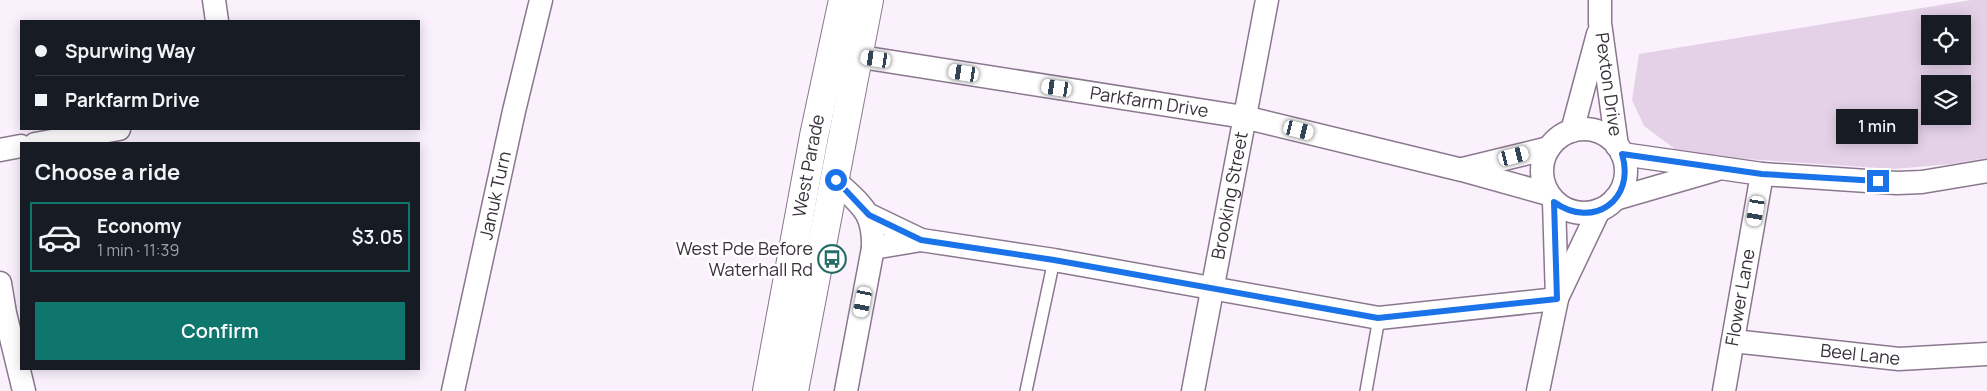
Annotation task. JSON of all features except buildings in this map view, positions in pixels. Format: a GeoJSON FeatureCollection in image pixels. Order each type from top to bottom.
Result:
{"type":"FeatureCollection","features":[{"type":"Feature","properties":{"kind":"street"},"geometry":{"type":"LineString","coordinates":[[214,0],[217,20]]}},
{"type":"Feature","properties":{"kind":"street","name":"Januk Turn"},"geometry":{"type":"LineString","coordinates":[[454,391],[514,111],[541,0]]}},
{"type":"Feature","properties":{"kind":"street","name":"West Parade"},"geometry":{"type":"LineString","coordinates":[[766,391],[814,136],[843,0]]}},
{"type":"Feature","properties":{"kind":"street","name":"West Parade"},"geometry":{"type":"LineString","coordinates":[[794,391],[860,56],[869,0]]}},
{"type":"Feature","properties":{"kind":"street","name":"Brooking Street"},"geometry":{"type":"LineString","coordinates":[[1192,391],[1267,0]]}},
{"type":"Feature","properties":{"kind":"street","name":"Pexton Drive"},"geometry":{"type":"LineString","coordinates":[[1600,0],[1600,23],[1620,150]]}},
{"type":"Feature","properties":{"kind":"street","name":"Pexton Drive"},"geometry":{"type":"LineString","coordinates":[[1572,130],[1600,23]]}},
{"type":"Feature","properties":{"kind":"street","name":"Parkfarm Drive"},"geometry":{"type":"LineString","coordinates":[[833,52],[1244,117],[1462,170],[1551,198],[1570,212],[1590,213],[1607,205],[1723,168]]}},
{"type":"Feature","properties":{"kind":"street","name":"Parkfarm Drive"},"geometry":{"type":"LineString","coordinates":[[1462,170],[1549,148],[1563,134],[1572,130],[1582,129],[1602,133],[1620,150],[1762,174],[1897,183],[1922,182],[1987,171]]}},
{"type":"Feature","properties":{"kind":"street"},"geometry":{"type":"LineString","coordinates":[[46,142],[113,130]]}},
{"type":"Feature","properties":{"kind":"street"},"geometry":{"type":"LineString","coordinates":[[0,150],[20,146]]}},
{"type":"Feature","properties":{"kind":"street"},"geometry":{"type":"LineString","coordinates":[[1538,391],[1557,299],[1551,198],[1542,176],[1544,156],[1549,148]]}},
{"type":"Feature","properties":{"kind":"street"},"geometry":{"type":"LineString","coordinates":[[1557,299],[1607,205],[1620,191],[1626,173],[1620,150]]}},
{"type":"Feature","properties":{"kind":"street","name":"Flower Lane"},"geometry":{"type":"LineString","coordinates":[[1724,391],[1762,174]]}},
{"type":"Feature","properties":{"kind":"street"},"geometry":{"type":"LineString","coordinates":[[836,180],[869,215],[921,240],[1054,260],[1378,318],[1557,299]]}},
{"type":"Feature","properties":{"kind":"street"},"geometry":{"type":"LineString","coordinates":[[846,391],[873,248],[874,230],[869,215]]}},
{"type":"Feature","properties":{"kind":"street"},"geometry":{"type":"LineString","coordinates":[[873,248],[921,240]]}},
{"type":"Feature","properties":{"kind":"street"},"geometry":{"type":"LineString","coordinates":[[0,283],[5,313],[20,369]]}},
{"type":"Feature","properties":{"kind":"street","name":"Beel Lane"},"geometry":{"type":"LineString","coordinates":[[1733,341],[1899,359],[1987,354]]}},
{"type":"Feature","properties":{"kind":"street"},"geometry":{"type":"LineString","coordinates":[[20,370],[25,388]]}},
{"type":"Feature","properties":{"kind":"lane"},"geometry":{"type":"LineString","coordinates":[[1026,391],[1054,260]]}},
{"type":"Feature","properties":{"kind":"lane"},"geometry":{"type":"LineString","coordinates":[[1366,391],[1378,318]]}},
{"type":"Feature","properties":{"kind":"shaded area"},"geometry":{"type":"Polygon","coordinates":[[[1971,0],[1987,0],[1987,158],[1951,164],[1894,169],[1730,158],[1675,149],[1644,126],[1632,100],[1639,54],[1971,0]]]}},
{"type":"Feature","properties":{"kind":"place","name":"West Pde Before Waterhall Rd"},"geometry":{"type":"Point","coordinates":[832,259]}},
{"type":"Feature","properties":{"kind":"route"},"geometry":{"type":"LineString","coordinates":[[836,180],[869,215],[921,240],[1054,260],[1378,318],[1557,299],[1554,202],[1570,212],[1580,213],[1590,213],[1608,206],[1615,199],[1624,182],[1626,173],[1622,154],[1762,174],[1878,181]]}}]}
